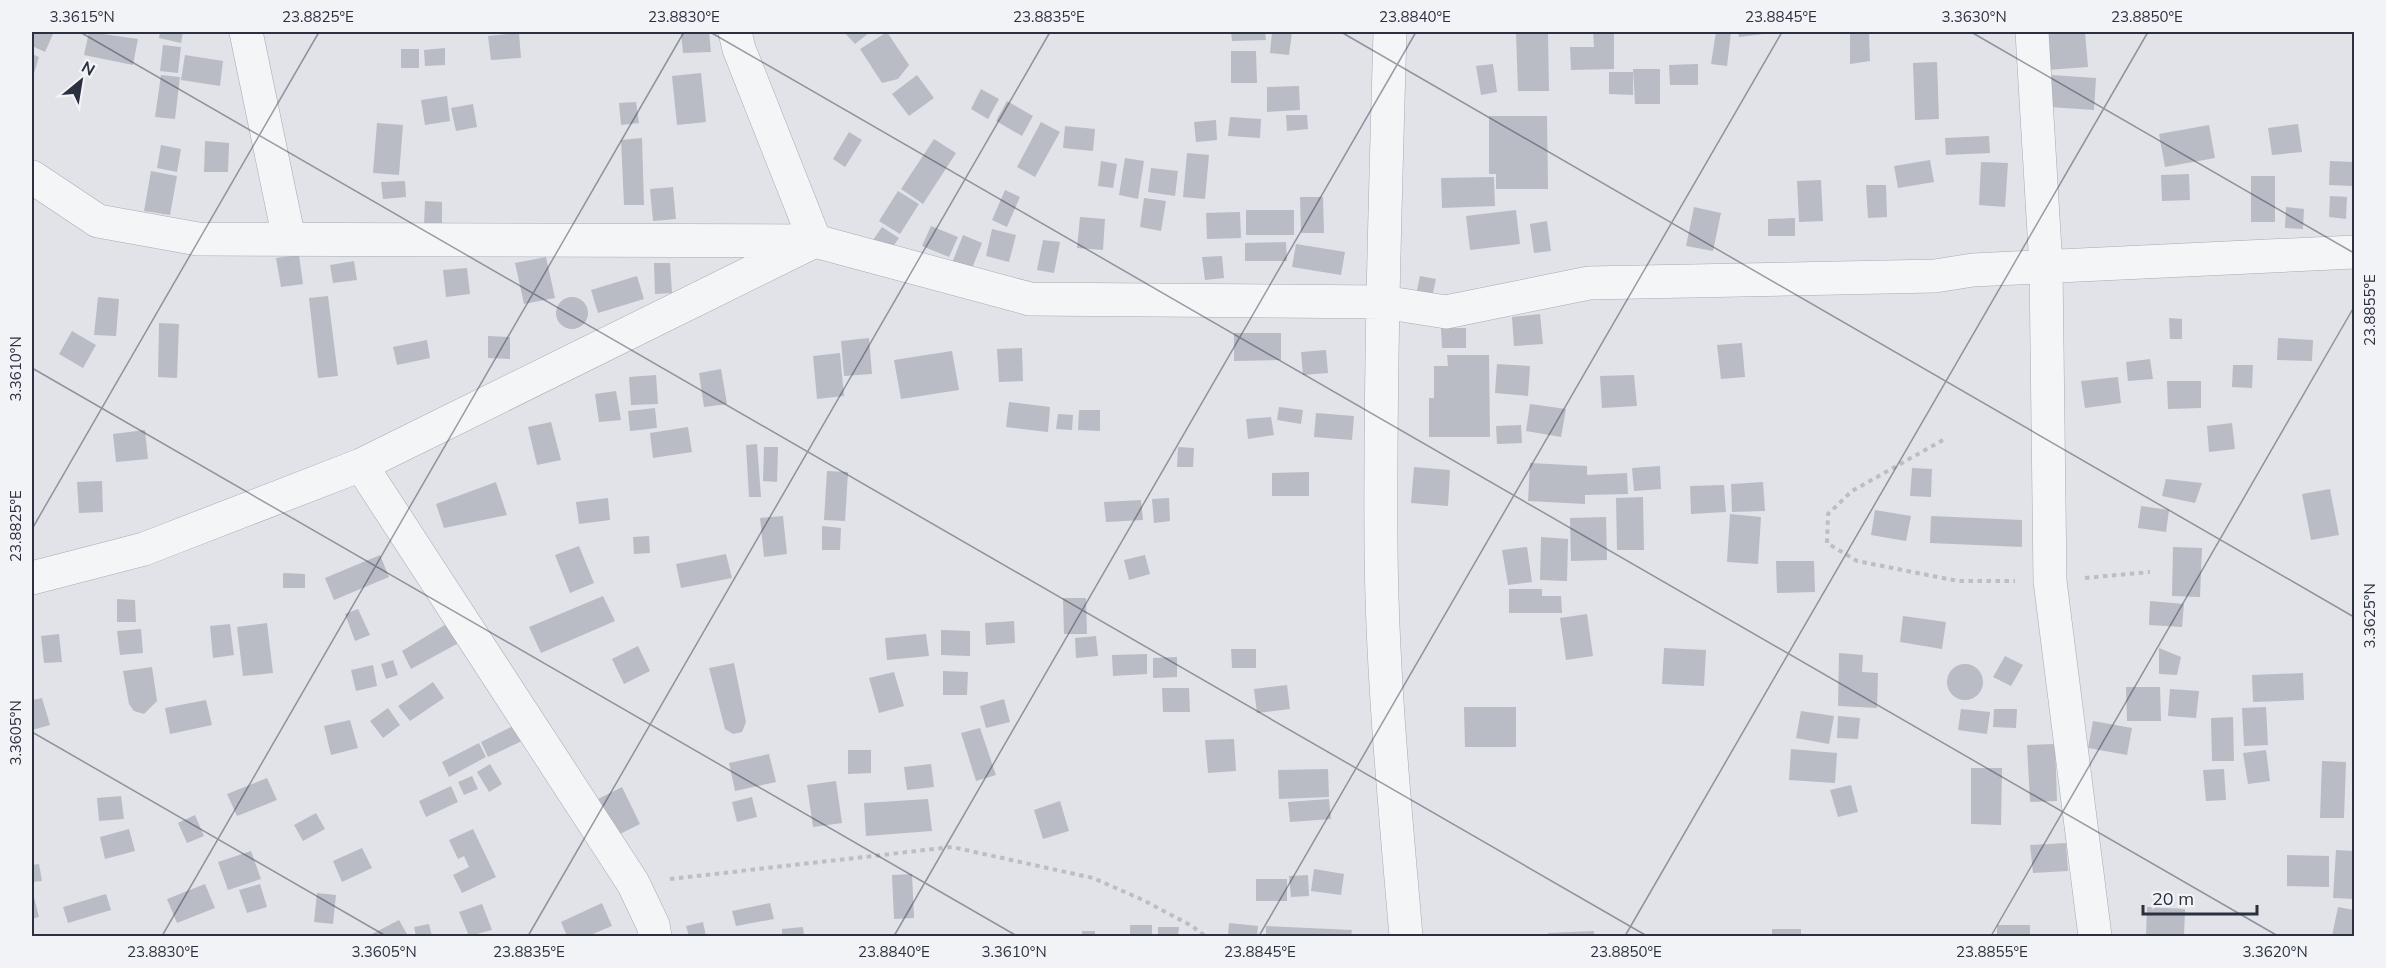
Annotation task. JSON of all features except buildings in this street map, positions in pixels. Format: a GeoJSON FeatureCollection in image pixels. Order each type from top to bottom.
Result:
{"type":"FeatureCollection","features":[{"type":"Feature","properties":{"kind":"street"},"geometry":{"type":"LineString","coordinates":[[246,32],[289,239]]}},
{"type":"Feature","properties":{"kind":"street"},"geometry":{"type":"LineString","coordinates":[[735,32],[739,49],[815,241]]}},
{"type":"Feature","properties":{"kind":"street"},"geometry":{"type":"LineString","coordinates":[[1390,32],[1383,302],[1381,548],[1390,761],[1406,936]]}},
{"type":"Feature","properties":{"kind":"street"},"geometry":{"type":"LineString","coordinates":[[2032,32],[2046,267],[2050,581],[2095,936]]}},
{"type":"Feature","properties":{"kind":"street"},"geometry":{"type":"LineString","coordinates":[[32,177],[98,221],[198,239],[815,241],[1030,299],[1383,302],[1446,312],[1589,283],[1935,276],[1973,270],[2355,252]]}},
{"type":"Feature","properties":{"kind":"street"},"geometry":{"type":"LineString","coordinates":[[32,578],[144,549],[361,465],[815,241]]}},
{"type":"Feature","properties":{"kind":"street"},"geometry":{"type":"LineString","coordinates":[[361,465],[633,883],[646,933]]}},
{"type":"Feature","properties":{"kind":"path"},"geometry":{"type":"LineString","coordinates":[[1943,440],[1852,491],[1828,514],[1827,543],[1857,561],[1958,581],[2050,581],[2150,572]]}},
{"type":"Feature","properties":{"kind":"path"},"geometry":{"type":"LineString","coordinates":[[633,883],[952,847],[1092,878],[1143,900],[1192,926],[1205,936]]}}]}
